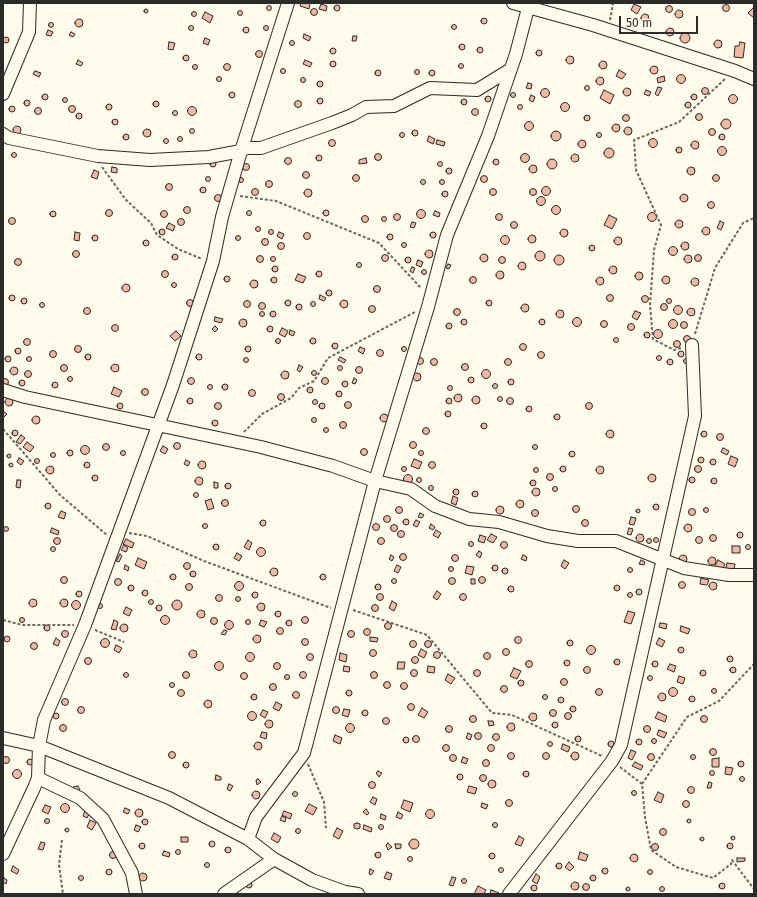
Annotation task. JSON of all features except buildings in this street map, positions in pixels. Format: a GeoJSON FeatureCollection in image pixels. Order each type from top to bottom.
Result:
{"type":"FeatureCollection","features":[{"type":"Feature","properties":{"kind":"street"},"geometry":{"type":"LineString","coordinates":[[3,94],[29,32],[30,3]]}},
{"type":"Feature","properties":{"kind":"street"},"geometry":{"type":"LineString","coordinates":[[3,854],[38,778],[39,746],[44,720],[85,625],[158,426],[213,261],[222,217],[288,3]]}},
{"type":"Feature","properties":{"kind":"street"},"geometry":{"type":"LineString","coordinates":[[513,3],[610,31],[735,71],[754,79]]}},
{"type":"Feature","properties":{"kind":"street"},"geometry":{"type":"LineString","coordinates":[[248,839],[256,817],[304,753],[375,481],[428,307],[447,235],[488,136],[528,8]]}},
{"type":"Feature","properties":{"kind":"street"},"geometry":{"type":"LineString","coordinates":[[3,134],[9,138],[98,156],[150,160],[209,157],[241,152],[246,148],[261,148],[332,124],[366,107],[394,106],[430,88],[477,90],[510,69]]}},
{"type":"Feature","properties":{"kind":"street"},"geometry":{"type":"LineString","coordinates":[[509,894],[612,761],[621,745],[695,416],[692,345]]}},
{"type":"Feature","properties":{"kind":"street"},"geometry":{"type":"LineString","coordinates":[[3,390],[25,397],[233,441],[318,462],[375,481],[411,489],[435,506],[469,519],[499,522],[547,536],[578,541],[616,541],[684,568],[729,575],[754,575]]}},
{"type":"Feature","properties":{"kind":"street"},"geometry":{"type":"LineString","coordinates":[[3,738],[39,746],[169,798],[248,839],[274,858],[312,880],[345,892],[358,894]]}},
{"type":"Feature","properties":{"kind":"street"},"geometry":{"type":"LineString","coordinates":[[38,778],[80,798],[103,819],[132,873],[136,894]]}},
{"type":"Feature","properties":{"kind":"street"},"geometry":{"type":"LineString","coordinates":[[224,894],[274,858]]}},
{"type":"Feature","properties":{"kind":"path"},"geometry":{"type":"LineString","coordinates":[[610,31],[614,3]]}},
{"type":"Feature","properties":{"kind":"path"},"geometry":{"type":"LineString","coordinates":[[735,71],[679,122],[634,140],[636,170],[661,225],[653,258],[650,304],[653,339],[674,350],[692,345],[715,268],[743,223],[754,218]]}},
{"type":"Feature","properties":{"kind":"path"},"geometry":{"type":"LineString","coordinates":[[98,156],[102,166],[126,200],[151,223],[157,235],[178,249],[196,258],[213,261]]}},
{"type":"Feature","properties":{"kind":"path"},"geometry":{"type":"LineString","coordinates":[[229,195],[276,201],[379,243],[424,291],[431,294]]}},
{"type":"Feature","properties":{"kind":"path"},"geometry":{"type":"LineString","coordinates":[[233,441],[262,414],[291,398],[299,388],[314,381],[328,358],[415,312],[428,307]]}},
{"type":"Feature","properties":{"kind":"path"},"geometry":{"type":"LineString","coordinates":[[3,429],[60,495],[112,540],[114,545]]}},
{"type":"Feature","properties":{"kind":"path"},"geometry":{"type":"LineString","coordinates":[[120,531],[147,536],[204,561],[334,609],[343,607],[426,635],[492,713],[512,715],[612,761],[642,784]]}},
{"type":"Feature","properties":{"kind":"path"},"geometry":{"type":"LineString","coordinates":[[3,620],[22,625],[85,625],[124,642]]}},
{"type":"Feature","properties":{"kind":"path"},"geometry":{"type":"LineString","coordinates":[[754,664],[719,701],[687,717],[642,784],[645,817],[651,850],[676,867],[714,878],[731,864],[732,860],[754,889]]}},
{"type":"Feature","properties":{"kind":"path"},"geometry":{"type":"LineString","coordinates":[[304,753],[324,802],[326,828]]}},
{"type":"Feature","properties":{"kind":"path"},"geometry":{"type":"LineString","coordinates":[[62,840],[59,865],[63,894]]}}]}
